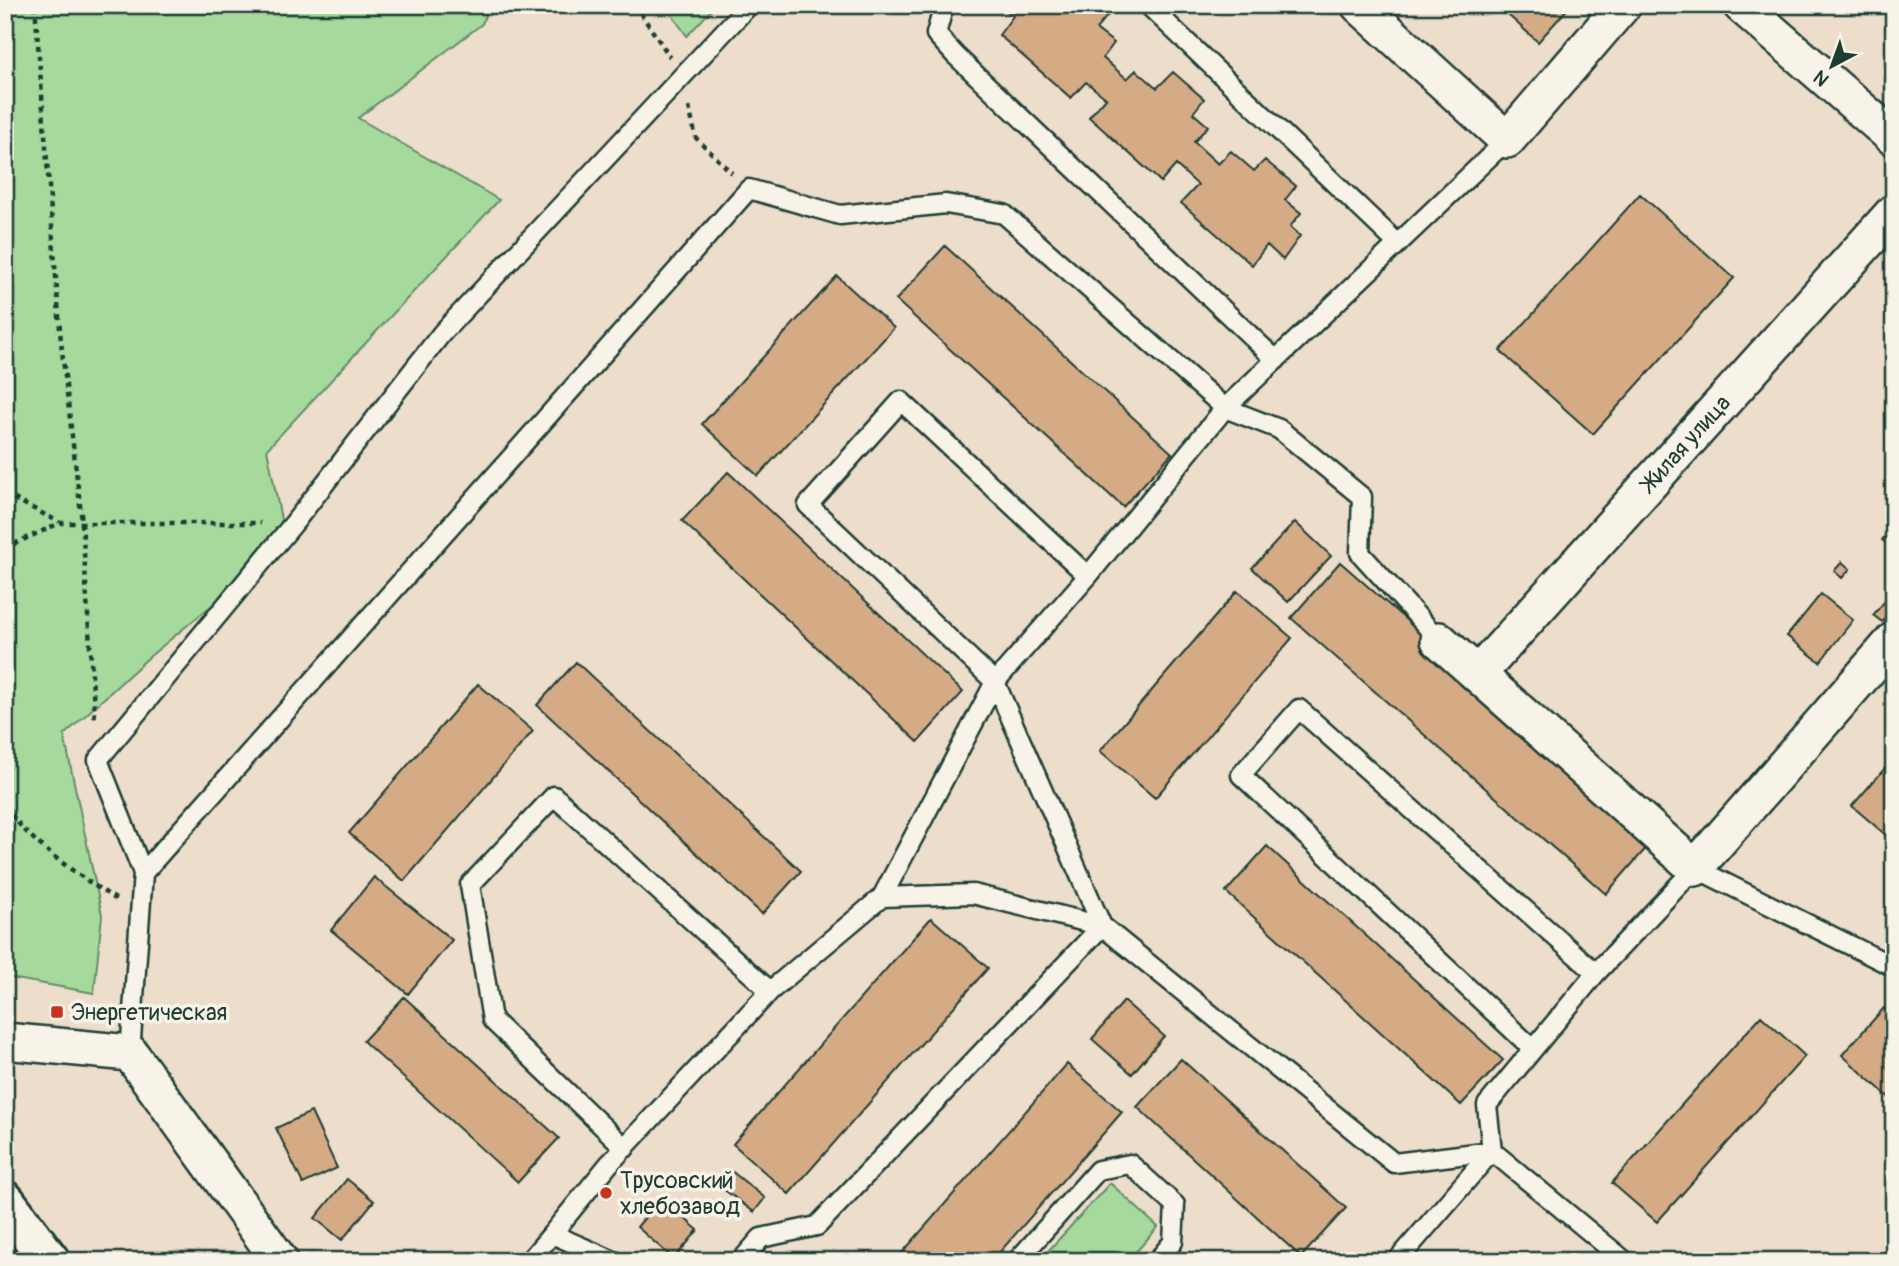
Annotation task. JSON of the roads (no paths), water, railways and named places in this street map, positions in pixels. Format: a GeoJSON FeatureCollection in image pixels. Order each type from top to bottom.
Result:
{"type":"FeatureCollection","features":[{"type":"Feature","properties":{"kind":"street"},"geometry":{"type":"LineString","coordinates":[[1359,5],[1507,140],[1623,5]]}},
{"type":"Feature","properties":{"kind":"street"},"geometry":{"type":"LineString","coordinates":[[1741,5],[1894,138]]}},
{"type":"Feature","properties":{"kind":"street","name":"Жилая улица"},"geometry":{"type":"LineString","coordinates":[[1478,674],[1894,212]]}},
{"type":"Feature","properties":{"kind":"street"},"geometry":{"type":"LineString","coordinates":[[1439,640],[1695,868],[1894,640]]}},
{"type":"Feature","properties":{"kind":"street"},"geometry":{"type":"LineString","coordinates":[[5,1041],[130,1053],[280,1261]]}},
{"type":"Feature","properties":{"kind":"street"},"geometry":{"type":"LineString","coordinates":[[5,1201],[50,1261]]}},
{"type":"Feature","properties":{"kind":"lane"},"geometry":{"type":"LineString","coordinates":[[130,1053],[143,873],[98,760],[294,523],[442,333],[749,5]]}},
{"type":"Feature","properties":{"kind":"lane"},"geometry":{"type":"LineString","coordinates":[[944,5],[936,34],[955,55],[1276,360]]}},
{"type":"Feature","properties":{"kind":"lane"},"geometry":{"type":"LineString","coordinates":[[1148,5],[1398,244]]}},
{"type":"Feature","properties":{"kind":"lane"},"geometry":{"type":"LineString","coordinates":[[529,1261],[625,1147],[770,991],[882,897],[995,682],[1088,576],[1225,408],[1507,140]]}},
{"type":"Feature","properties":{"kind":"lane"},"geometry":{"type":"LineString","coordinates":[[143,873],[749,189],[840,215],[946,204],[1004,214],[1225,408],[1279,429],[1362,497],[1360,554],[1439,640]]}},
{"type":"Feature","properties":{"kind":"lane"},"geometry":{"type":"LineString","coordinates":[[1088,576],[901,401],[808,505],[995,682],[1102,926]]}},
{"type":"Feature","properties":{"kind":"lane"},"geometry":{"type":"LineString","coordinates":[[1532,1048],[1241,775],[1299,709],[1595,973]]}},
{"type":"Feature","properties":{"kind":"lane"},"geometry":{"type":"LineString","coordinates":[[625,1147],[492,1020],[470,885],[554,796],[770,991]]}},
{"type":"Feature","properties":{"kind":"lane"},"geometry":{"type":"LineString","coordinates":[[1625,1261],[1492,1151],[1487,1105],[1595,973],[1695,868],[1894,967]]}},
{"type":"Feature","properties":{"kind":"lane"},"geometry":{"type":"LineString","coordinates":[[882,897],[973,894],[1102,926],[1394,1163],[1492,1151]]}},
{"type":"Feature","properties":{"kind":"lane"},"geometry":{"type":"LineString","coordinates":[[741,1261],[761,1238],[817,1226],[1102,926]]}},
{"type":"Feature","properties":{"kind":"lane"},"geometry":{"type":"LineString","coordinates":[[1397,1261],[1492,1151]]}},
{"type":"Feature","properties":{"kind":"lane"},"geometry":{"type":"LineString","coordinates":[[1017,1261],[1098,1170],[1130,1164],[1175,1205],[1173,1242],[1157,1261]]}},
{"type":"Feature","properties":{"kind":"lane"},"geometry":{"type":"LineString","coordinates":[[552,1234],[614,1261]]}},
{"type":"Feature","properties":{"kind":"place","name":"Энергетическая"},"geometry":{"type":"Point","coordinates":[57,1012]}},
{"type":"Feature","properties":{"kind":"place","name":"Трусовский хлебозавод"},"geometry":{"type":"Point","coordinates":[606,1193]}}]}
